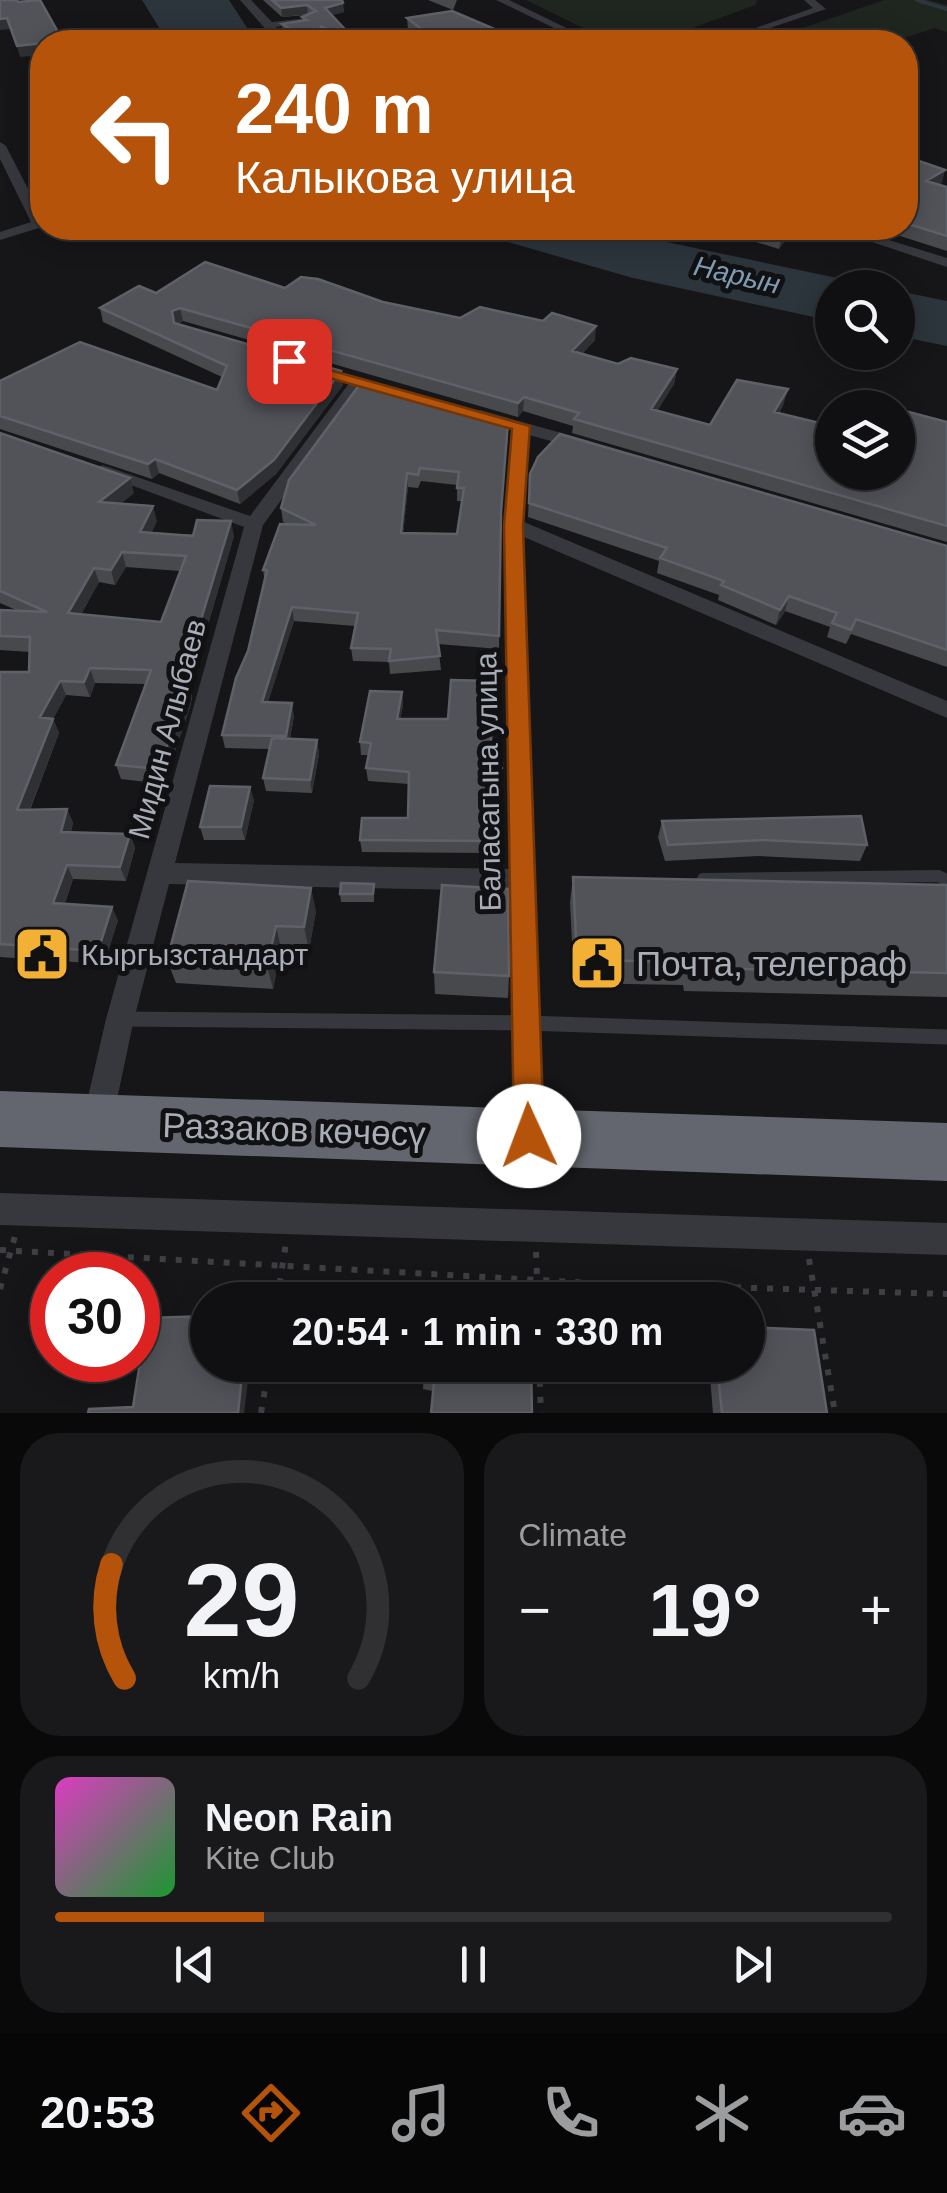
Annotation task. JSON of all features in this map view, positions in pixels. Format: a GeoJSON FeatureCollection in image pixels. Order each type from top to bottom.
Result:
{"type":"FeatureCollection","features":[{"type":"Feature","properties":{"kind":"highway","name":"Раззаков көчөсү"},"geometry":{"type":"LineString","coordinates":[[0,1120],[947,1152]]}},
{"type":"Feature","properties":{"kind":"street"},"geometry":{"type":"LineString","coordinates":[[245,0],[273,30]]}},
{"type":"Feature","properties":{"kind":"street"},"geometry":{"type":"LineString","coordinates":[[500,0],[564,30]]}},
{"type":"Feature","properties":{"kind":"street"},"geometry":{"type":"LineString","coordinates":[[758,30],[821,10],[809,0]]}},
{"type":"Feature","properties":{"kind":"street"},"geometry":{"type":"LineString","coordinates":[[270,25],[308,21]]}},
{"type":"Feature","properties":{"kind":"street"},"geometry":{"type":"LineString","coordinates":[[0,146],[30,206]]}},
{"type":"Feature","properties":{"kind":"street"},"geometry":{"type":"LineString","coordinates":[[0,236],[30,227]]}},
{"type":"Feature","properties":{"kind":"street"},"geometry":{"type":"LineString","coordinates":[[877,240],[947,263]]}},
{"type":"Feature","properties":{"kind":"street","name":"Мидин Алыбаев"},"geometry":{"type":"LineString","coordinates":[[97,1122],[120,1019],[254,524],[359,382]]}},
{"type":"Feature","properties":{"kind":"street"},"geometry":{"type":"LineString","coordinates":[[467,411],[595,448]]}},
{"type":"Feature","properties":{"kind":"street","name":"Баласагына улица"},"geometry":{"type":"LineString","coordinates":[[521,426],[514,526],[529,1136]]}},
{"type":"Feature","properties":{"kind":"street"},"geometry":{"type":"LineString","coordinates":[[91,467],[254,524]]}},
{"type":"Feature","properties":{"kind":"street"},"geometry":{"type":"LineString","coordinates":[[514,526],[947,710]]}},
{"type":"Feature","properties":{"kind":"street"},"geometry":{"type":"LineString","coordinates":[[159,873],[522,880]]}},
{"type":"Feature","properties":{"kind":"street"},"geometry":{"type":"LineString","coordinates":[[11,1209],[947,1240]]}},
{"type":"Feature","properties":{"kind":"lane"},"geometry":{"type":"LineString","coordinates":[[704,879],[938,876],[947,880]]}},
{"type":"Feature","properties":{"kind":"lane"},"geometry":{"type":"LineString","coordinates":[[120,1019],[526,1023],[947,1037]]}},
{"type":"Feature","properties":{"kind":"path"},"geometry":{"type":"LineString","coordinates":[[0,1289],[11,1250],[11,1209]]}},
{"type":"Feature","properties":{"kind":"path"},"geometry":{"type":"LineString","coordinates":[[279,1282],[292,1216]]}},
{"type":"Feature","properties":{"kind":"path"},"geometry":{"type":"LineString","coordinates":[[536,1224],[537,1281]]}},
{"type":"Feature","properties":{"kind":"path"},"geometry":{"type":"LineString","coordinates":[[806,1236],[836,1413]]}},
{"type":"Feature","properties":{"kind":"path"},"geometry":{"type":"LineString","coordinates":[[0,1250],[282,1263],[537,1281],[814,1293],[947,1294]]}},
{"type":"Feature","properties":{"kind":"path"},"geometry":{"type":"LineString","coordinates":[[261,1413],[266,1382]]}},
{"type":"Feature","properties":{"kind":"path"},"geometry":{"type":"LineString","coordinates":[[540,1382],[541,1413]]}},
{"type":"Feature","properties":{"kind":"shaded area"},"geometry":{"type":"Polygon","coordinates":[[[526,0],[758,0],[755,5],[687,30],[587,30],[526,0]]]}},
{"type":"Feature","properties":{"kind":"shaded area"},"geometry":{"type":"Polygon","coordinates":[[[884,0],[928,0],[947,5],[947,32],[935,28],[918,34],[918,30],[797,30],[884,0]]]}},
{"type":"Feature","properties":{"kind":"water"},"geometry":{"type":"Polygon","coordinates":[[[142,0],[229,0],[248,30],[161,30],[142,0]]]}},
{"type":"Feature","properties":{"kind":"water","name":"Нарын"},"geometry":{"type":"Polygon","coordinates":[[[501,240],[657,240],[815,273],[815,317],[633,278],[501,240]]]}},
{"type":"Feature","properties":{"kind":"water"},"geometry":{"type":"Polygon","coordinates":[[[915,294],[947,301],[947,346],[915,339],[915,294]]]}},
{"type":"Feature","properties":{"kind":"building"},"geometry":{"type":"Polygon","coordinates":[[[0,0],[40,0],[57,30],[30,30],[30,45],[17,46],[7,18],[0,19],[0,0]]]}},
{"type":"Feature","properties":{"kind":"building"},"geometry":{"type":"Polygon","coordinates":[[[272,0],[342,0],[343,3],[325,8],[346,30],[320,26],[324,30],[292,30],[282,24],[307,20],[302,17],[316,11],[307,5],[281,8],[272,0]]]}},
{"type":"Feature","properties":{"kind":"building"},"geometry":{"type":"Polygon","coordinates":[[[452,11],[497,30],[423,30],[407,18],[452,11]]]}},
{"type":"Feature","properties":{"kind":"building"},"geometry":{"type":"Polygon","coordinates":[[[918,161],[945,170],[926,181],[947,187],[947,236],[918,227],[918,161]]]}},
{"type":"Feature","properties":{"kind":"building"},"geometry":{"type":"Polygon","coordinates":[[[205,262],[285,288],[301,277],[318,279],[383,302],[460,318],[480,307],[543,321],[552,313],[596,326],[572,351],[618,364],[631,358],[677,369],[651,409],[710,425],[737,380],[788,389],[774,412],[815,422],[815,488],[574,419],[579,413],[524,397],[518,403],[180,308],[172,311],[174,323],[341,371],[274,460],[237,490],[155,459],[148,464],[0,416],[0,381],[80,342],[217,390],[227,366],[100,308],[139,286],[156,293],[205,262]]]}},
{"type":"Feature","properties":{"kind":"building"},"geometry":{"type":"Polygon","coordinates":[[[363,380],[508,421],[501,512],[499,636],[436,630],[440,656],[389,661],[391,649],[351,648],[358,613],[292,607],[262,702],[292,703],[286,736],[222,735],[236,678],[248,651],[267,570],[263,570],[280,524],[316,525],[281,508],[289,480],[363,380]],[[420,468],[418,475],[407,473],[401,533],[457,534],[464,488],[457,488],[459,472],[420,468]]]}},
{"type":"Feature","properties":{"kind":"building"},"geometry":{"type":"Polygon","coordinates":[[[915,414],[947,422],[947,526],[822,490],[915,490],[915,414]]]}},
{"type":"Feature","properties":{"kind":"building"},"geometry":{"type":"Polygon","coordinates":[[[0,433],[130,478],[99,502],[153,506],[140,532],[193,536],[197,520],[231,521],[182,682],[189,682],[159,769],[116,765],[151,670],[90,668],[84,682],[60,681],[40,717],[53,719],[17,810],[67,809],[61,832],[130,834],[120,867],[67,865],[53,903],[112,907],[98,951],[0,944],[0,672],[29,672],[30,637],[0,636],[0,610],[47,612],[0,591],[0,433]],[[122,552],[111,570],[94,568],[68,613],[161,622],[186,556],[122,552]]]}},
{"type":"Feature","properties":{"kind":"building"},"geometry":{"type":"Polygon","coordinates":[[[560,434],[947,546],[947,650],[856,619],[851,630],[832,623],[837,613],[789,596],[780,610],[721,585],[724,581],[660,558],[667,548],[529,503],[530,474],[538,457],[560,434]]]}},
{"type":"Feature","properties":{"kind":"building"},"geometry":{"type":"Polygon","coordinates":[[[451,680],[492,681],[491,747],[499,747],[498,762],[502,763],[501,788],[485,788],[486,841],[360,840],[362,818],[408,818],[409,772],[366,768],[371,743],[360,742],[370,691],[402,692],[397,719],[448,719],[451,680]]]}},
{"type":"Feature","properties":{"kind":"building"},"geometry":{"type":"Polygon","coordinates":[[[272,738],[317,740],[310,780],[263,778],[272,738]]]}},
{"type":"Feature","properties":{"kind":"building"},"geometry":{"type":"Polygon","coordinates":[[[210,786],[250,787],[241,827],[200,827],[210,786]]]}},
{"type":"Feature","properties":{"kind":"building"},"geometry":{"type":"Polygon","coordinates":[[[861,816],[867,845],[763,840],[668,845],[662,821],[861,816]]]}},
{"type":"Feature","properties":{"kind":"building"},"geometry":{"type":"Polygon","coordinates":[[[573,877],[947,885],[947,973],[690,968],[690,962],[577,960],[573,877]]]}},
{"type":"Feature","properties":{"kind":"building"},"geometry":{"type":"Polygon","coordinates":[[[188,881],[311,888],[304,927],[276,926],[267,966],[167,960],[188,881]]]}},
{"type":"Feature","properties":{"kind":"building"},"geometry":{"type":"Polygon","coordinates":[[[341,883],[374,884],[373,894],[340,894],[341,883]]]}},
{"type":"Feature","properties":{"kind":"building"},"geometry":{"type":"Polygon","coordinates":[[[442,885],[508,889],[509,976],[434,972],[442,885]]]}},
{"type":"Feature","properties":{"kind":"building"},"geometry":{"type":"Polygon","coordinates":[[[190,1317],[190,1382],[241,1382],[238,1413],[88,1413],[89,1409],[133,1407],[137,1382],[160,1382],[160,1318],[190,1317]]]}},
{"type":"Feature","properties":{"kind":"building"},"geometry":{"type":"Polygon","coordinates":[[[765,1328],[814,1330],[827,1413],[722,1413],[719,1382],[765,1382],[765,1328]]]}},
{"type":"Feature","properties":{"kind":"building"},"geometry":{"type":"Polygon","coordinates":[[[434,1382],[531,1382],[532,1413],[431,1413],[434,1382]]]}},
{"type":"Feature","properties":{"kind":"waterway"},"geometry":{"type":"LineString","coordinates":[[917,0],[947,9]]}},
{"type":"Feature","properties":{"kind":"place","name":"Кыргызстандарт"},"geometry":{"type":"Point","coordinates":[42,954]}},
{"type":"Feature","properties":{"kind":"place","name":"Почта, телеграф"},"geometry":{"type":"Point","coordinates":[597,963]}},
{"type":"Feature","properties":{"kind":"route"},"geometry":{"type":"LineString","coordinates":[[289,361],[521,426],[514,526],[529,1136]]}}]}
